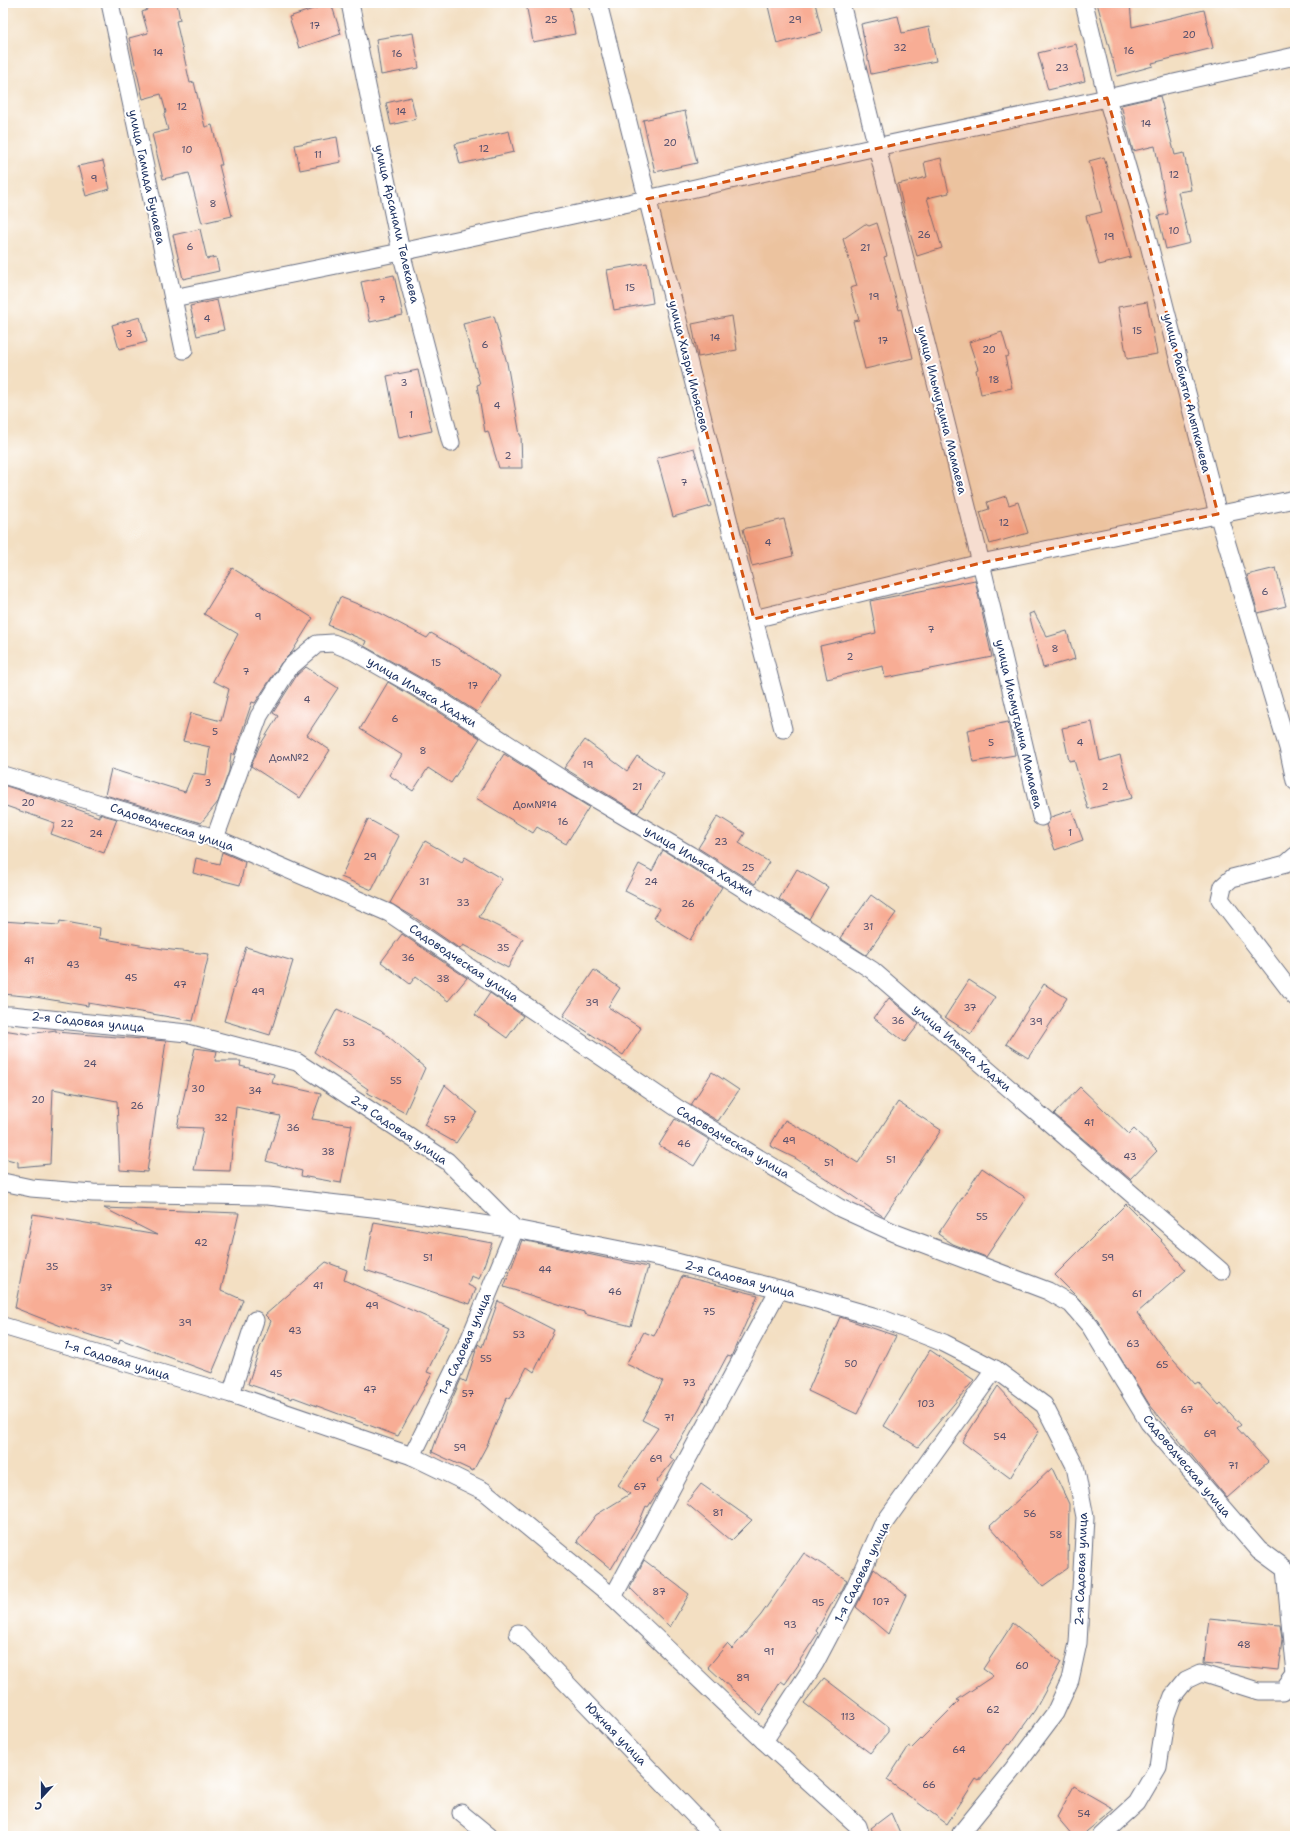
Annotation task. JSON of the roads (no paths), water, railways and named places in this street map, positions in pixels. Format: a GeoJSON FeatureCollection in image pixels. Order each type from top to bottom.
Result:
{"type":"FeatureCollection","features":[{"type":"Feature","properties":{"kind":"street","name":"улица Гамида Бучаева"},"geometry":{"type":"LineString","coordinates":[[110,3],[184,350]]}},
{"type":"Feature","properties":{"kind":"street","name":"улица Арсанали Телекаева"},"geometry":{"type":"LineString","coordinates":[[350,3],[401,252],[451,443]]}},
{"type":"Feature","properties":{"kind":"street","name":"улица Хизри Ильясова"},"geometry":{"type":"LineString","coordinates":[[598,3],[646,199],[783,728]]}},
{"type":"Feature","properties":{"kind":"street","name":"улица Ильмутдина Мамаева"},"geometry":{"type":"LineString","coordinates":[[841,3],[981,563],[1041,817]]}},
{"type":"Feature","properties":{"kind":"street","name":"улица Рабията Алыпкачева"},"geometry":{"type":"LineString","coordinates":[[1084,3],[1107,98],[1145,229],[1218,514],[1288,748],[1295,781]]}},
{"type":"Feature","properties":{"kind":"street"},"geometry":{"type":"LineString","coordinates":[[173,298],[401,252],[1295,56]]}},
{"type":"Feature","properties":{"kind":"street"},"geometry":{"type":"LineString","coordinates":[[754,619],[981,563],[1295,498]]}},
{"type":"Feature","properties":{"kind":"street","name":"улица Ильяса Хаджи"},"geometry":{"type":"LineString","coordinates":[[215,838],[259,716],[289,668],[317,644],[332,643],[353,651],[441,701],[573,786],[690,855],[872,970],[1221,1271]]}},
{"type":"Feature","properties":{"kind":"street","name":"Садоводческая улица"},"geometry":{"type":"LineString","coordinates":[[3,776],[215,838],[389,912],[677,1108],[840,1208],[895,1233],[1048,1291],[1070,1304],[1090,1326],[1148,1423],[1258,1550],[1285,1569],[1295,1675],[1283,1691],[1258,1691],[1201,1673],[1186,1680],[1173,1696],[1166,1714],[1158,1767],[1137,1803],[1101,1836]]}},
{"type":"Feature","properties":{"kind":"street"},"geometry":{"type":"LineString","coordinates":[[1295,856],[1286,864],[1232,878],[1223,886],[1220,899],[1295,997]]}},
{"type":"Feature","properties":{"kind":"street","name":"2-я Садовая улица"},"geometry":{"type":"LineString","coordinates":[[3,1015],[186,1032],[297,1062],[447,1161],[515,1230],[661,1258],[883,1319],[944,1343],[996,1369],[1044,1405],[1075,1466],[1085,1517],[1078,1643],[1070,1680],[1055,1713],[1013,1769],[961,1833]]}},
{"type":"Feature","properties":{"kind":"street"},"geometry":{"type":"LineString","coordinates":[[3,1182],[31,1188],[93,1193],[268,1196],[390,1210],[515,1230]]}},
{"type":"Feature","properties":{"kind":"street","name":"1-я Садовая улица"},"geometry":{"type":"LineString","coordinates":[[412,1456],[470,1338],[515,1230]]}},
{"type":"Feature","properties":{"kind":"street"},"geometry":{"type":"LineString","coordinates":[[613,1597],[778,1289]]}},
{"type":"Feature","properties":{"kind":"street"},"geometry":{"type":"LineString","coordinates":[[231,1394],[255,1320]]}},
{"type":"Feature","properties":{"kind":"street","name":"1-я Садовая улица"},"geometry":{"type":"LineString","coordinates":[[3,1326],[231,1394],[412,1456],[484,1491],[613,1597],[764,1741],[858,1826],[862,1836]]}},
{"type":"Feature","properties":{"kind":"street","name":"1-я Садовая улица"},"geometry":{"type":"LineString","coordinates":[[764,1741],[815,1663],[854,1589],[882,1526],[996,1369]]}},
{"type":"Feature","properties":{"kind":"street","name":"Южная улица"},"geometry":{"type":"LineString","coordinates":[[518,1633],[714,1836]]}},
{"type":"Feature","properties":{"kind":"street"},"geometry":{"type":"LineString","coordinates":[[461,1813],[489,1836]]}}]}
